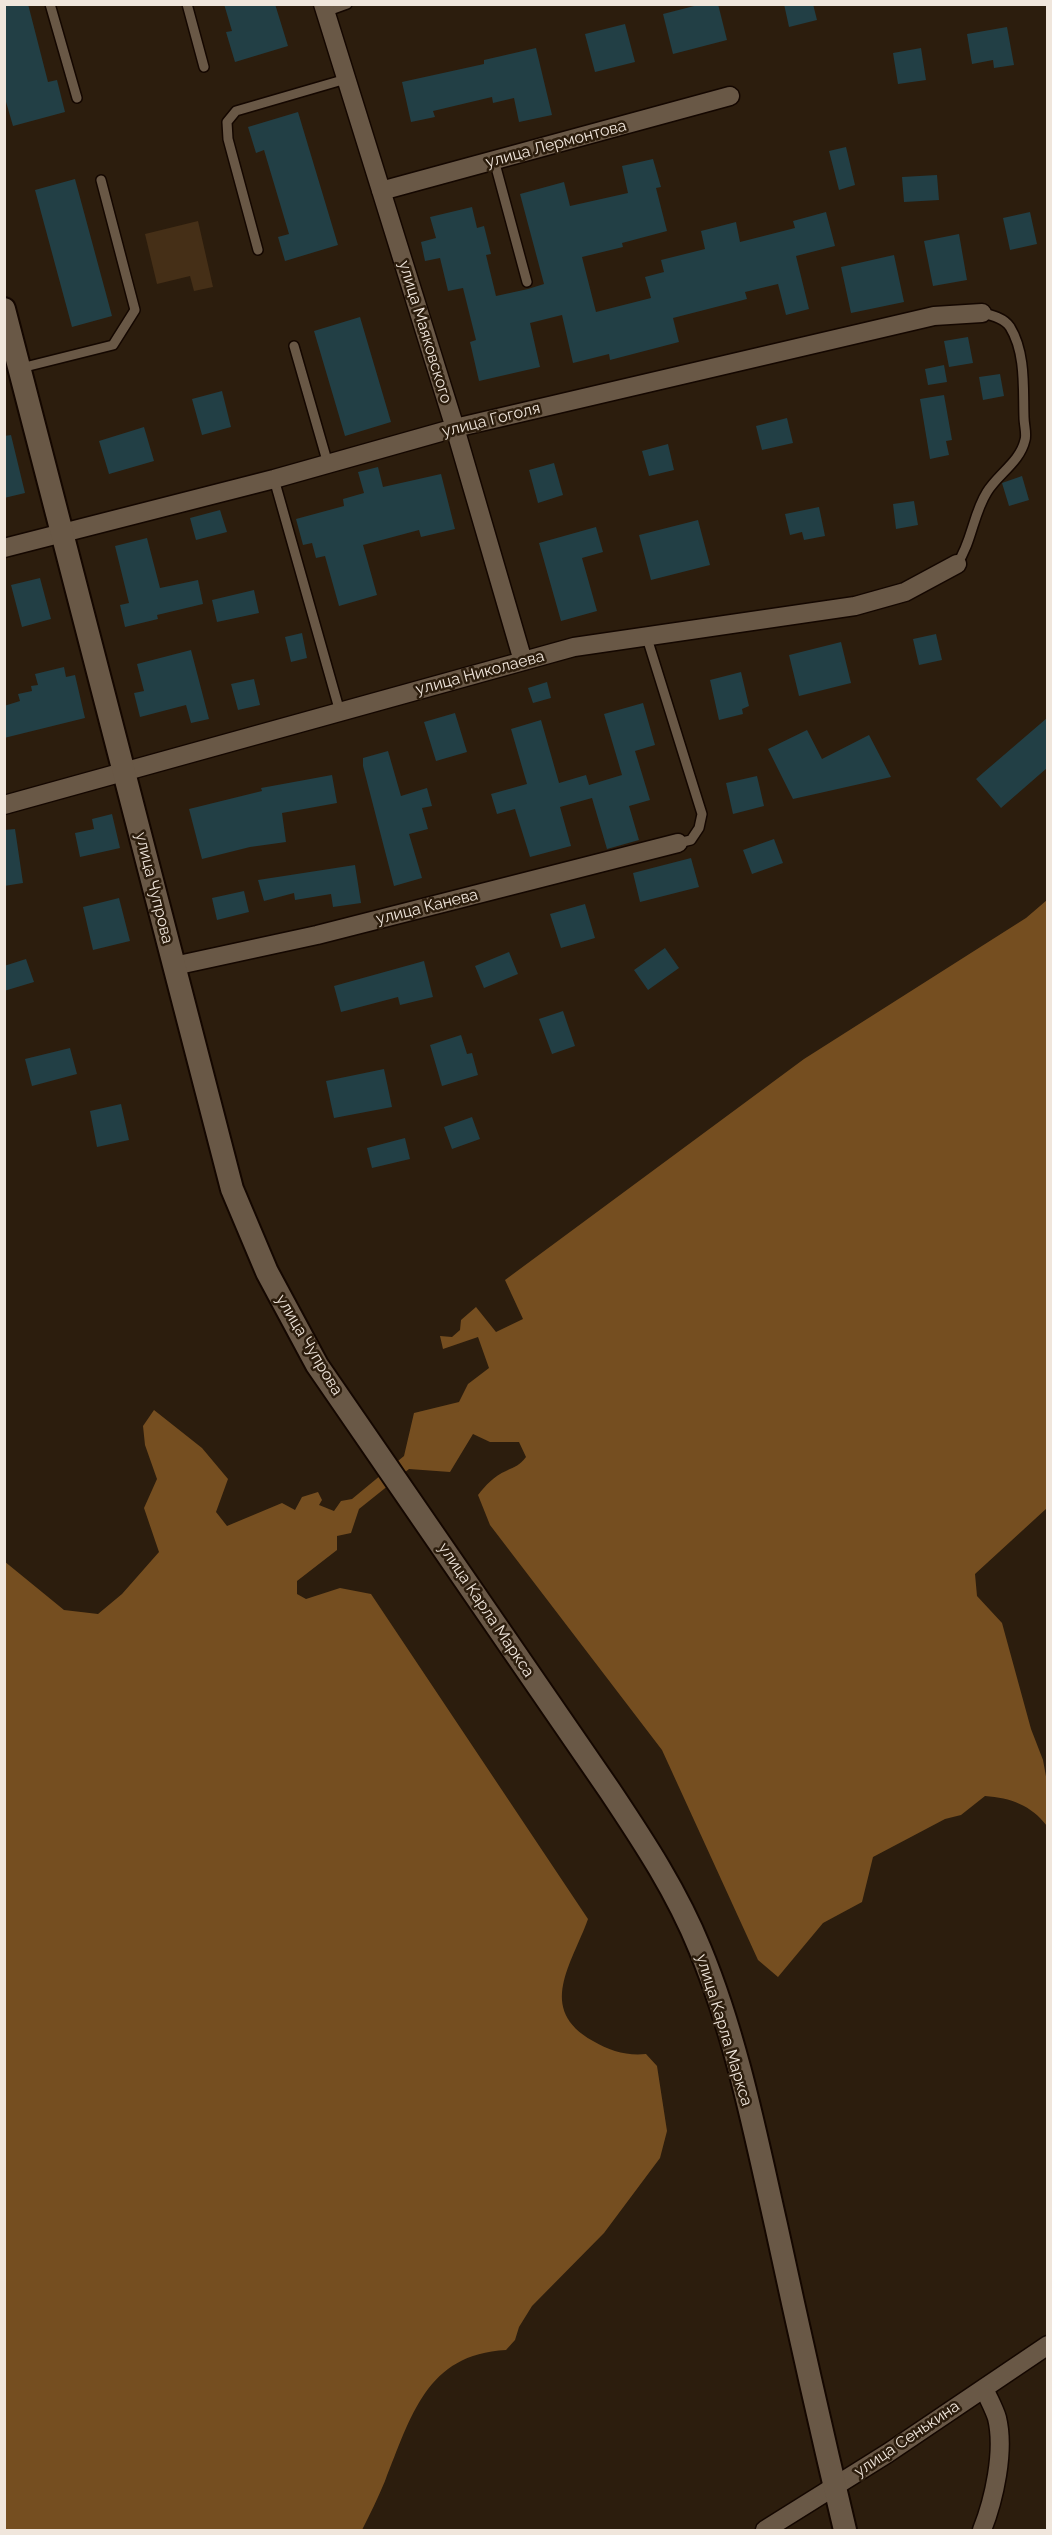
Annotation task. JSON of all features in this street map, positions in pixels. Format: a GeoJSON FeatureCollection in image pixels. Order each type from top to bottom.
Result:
{"type":"FeatureCollection","features":[{"type":"Feature","properties":{"kind":"street","name":"улица Маяковского"},"geometry":{"type":"LineString","coordinates":[[324,8],[455,428],[523,661]]}},
{"type":"Feature","properties":{"kind":"street","name":"улица Лермонтова"},"geometry":{"type":"LineString","coordinates":[[381,191],[730,96]]}},
{"type":"Feature","properties":{"kind":"street","name":"улица Гоголя"},"geometry":{"type":"LineString","coordinates":[[4,548],[328,464],[455,428],[934,316],[982,313]]}},
{"type":"Feature","properties":{"kind":"street","name":"улица Чупрова"},"geometry":{"type":"LineString","coordinates":[[5,314],[126,773],[218,1142],[248,1232],[292,1322],[317,1365],[409,1497]]}},
{"type":"Feature","properties":{"kind":"street","name":"улица Николаева"},"geometry":{"type":"LineString","coordinates":[[4,805],[574,647],[855,606],[905,592],[957,564]]}},
{"type":"Feature","properties":{"kind":"street","name":"улица Канева"},"geometry":{"type":"LineString","coordinates":[[174,966],[316,935],[678,843]]}},
{"type":"Feature","properties":{"kind":"street","name":"улица Карла Маркса"},"geometry":{"type":"LineString","coordinates":[[409,1497],[655,1857],[700,1949],[717,1993],[751,2116],[845,2530]]}},
{"type":"Feature","properties":{"kind":"street","name":"улица Сенькина"},"geometry":{"type":"LineString","coordinates":[[765,2530],[834,2487],[1047,2345]]}},
{"type":"Feature","properties":{"kind":"street"},"geometry":{"type":"LineString","coordinates":[[982,2530],[993,2493],[998,2443],[997,2419],[984,2388]]}},
{"type":"Feature","properties":{"kind":"lane"},"geometry":{"type":"LineString","coordinates":[[50,4],[77,98]]}},
{"type":"Feature","properties":{"kind":"lane"},"geometry":{"type":"LineString","coordinates":[[187,4],[204,67]]}},
{"type":"Feature","properties":{"kind":"lane"},"geometry":{"type":"LineString","coordinates":[[324,8],[347,4]]}},
{"type":"Feature","properties":{"kind":"lane"},"geometry":{"type":"LineString","coordinates":[[258,250],[228,139],[227,122],[236,111],[346,79]]}},
{"type":"Feature","properties":{"kind":"lane"},"geometry":{"type":"LineString","coordinates":[[494,160],[526,282]]}},
{"type":"Feature","properties":{"kind":"lane"},"geometry":{"type":"LineString","coordinates":[[21,368],[113,345],[135,310],[101,180]]}},
{"type":"Feature","properties":{"kind":"lane"},"geometry":{"type":"LineString","coordinates":[[957,564],[966,552],[975,517],[986,492],[1018,455],[1026,439],[1022,367],[1016,343],[1009,325],[997,317],[982,313]]}},
{"type":"Feature","properties":{"kind":"lane"},"geometry":{"type":"LineString","coordinates":[[294,346],[328,464]]}},
{"type":"Feature","properties":{"kind":"lane"},"geometry":{"type":"LineString","coordinates":[[274,478],[339,712]]}},
{"type":"Feature","properties":{"kind":"lane"},"geometry":{"type":"LineString","coordinates":[[646,638],[702,814],[699,828],[691,840],[678,843]]}},
{"type":"Feature","properties":{"kind":"shaded area"},"geometry":{"type":"Polygon","coordinates":[[[198,221],[213,287],[194,291],[190,276],[157,284],[145,234],[198,221]]]}},
{"type":"Feature","properties":{"kind":"shaded area"},"geometry":{"type":"Polygon","coordinates":[[[1047,900],[1047,1508],[975,1574],[977,1596],[1002,1623],[1031,1729],[1043,1760],[1047,1782],[1047,1826],[1034,1813],[1020,1804],[985,1796],[961,1815],[945,1819],[873,1857],[862,1902],[823,1923],[778,1977],[758,1960],[662,1750],[490,1525],[478,1495],[494,1478],[526,1457],[519,1442],[490,1442],[473,1434],[450,1472],[409,1469],[359,1509],[351,1533],[337,1536],[337,1550],[297,1581],[297,1594],[306,1599],[340,1588],[371,1594],[588,1919],[563,1985],[562,2000],[566,2015],[576,2028],[593,2041],[619,2052],[646,2054],[657,2066],[667,2131],[660,2158],[604,2233],[532,2306],[519,2327],[515,2340],[506,2350],[479,2354],[457,2363],[439,2376],[425,2393],[414,2412],[362,2530],[5,2530],[4,1561],[64,1610],[98,1614],[122,1594],[159,1552],[144,1508],[157,1479],[145,1445],[143,1426],[154,1410],[202,1448],[228,1479],[216,1512],[227,1526],[282,1503],[295,1510],[302,1497],[318,1492],[322,1500],[319,1505],[334,1511],[341,1501],[352,1499],[404,1456],[414,1413],[459,1402],[468,1384],[489,1368],[478,1337],[443,1349],[440,1336],[452,1337],[460,1330],[461,1320],[476,1307],[496,1332],[523,1319],[505,1280],[804,1059],[1026,918],[1047,900]]]}},
{"type":"Feature","properties":{"kind":"building"},"geometry":{"type":"Polygon","coordinates":[[[4,4],[28,4],[48,82],[57,80],[65,112],[13,126],[4,95],[4,4]]]}},
{"type":"Feature","properties":{"kind":"building"},"geometry":{"type":"Polygon","coordinates":[[[224,4],[275,4],[288,46],[235,62],[226,32],[232,31],[224,4]]]}},
{"type":"Feature","properties":{"kind":"building"},"geometry":{"type":"Polygon","coordinates":[[[702,4],[718,4],[727,40],[673,54],[663,14],[702,4]]]}},
{"type":"Feature","properties":{"kind":"building"},"geometry":{"type":"Polygon","coordinates":[[[784,4],[813,4],[817,20],[789,27],[784,4]]]}},
{"type":"Feature","properties":{"kind":"building"},"geometry":{"type":"Polygon","coordinates":[[[625,24],[635,62],[595,72],[585,34],[625,24]]]}},
{"type":"Feature","properties":{"kind":"building"},"geometry":{"type":"Polygon","coordinates":[[[1007,27],[1014,65],[994,68],[993,60],[972,64],[967,34],[1007,27]]]}},
{"type":"Feature","properties":{"kind":"building"},"geometry":{"type":"Polygon","coordinates":[[[536,48],[552,115],[519,122],[514,98],[493,103],[492,97],[433,111],[435,117],[411,122],[402,82],[484,64],[484,60],[536,48]]]}},
{"type":"Feature","properties":{"kind":"building"},"geometry":{"type":"Polygon","coordinates":[[[921,48],[926,80],[898,84],[893,53],[921,48]]]}},
{"type":"Feature","properties":{"kind":"building"},"geometry":{"type":"Polygon","coordinates":[[[298,112],[338,245],[285,261],[278,237],[289,234],[264,150],[256,153],[248,127],[298,112]]]}},
{"type":"Feature","properties":{"kind":"building"},"geometry":{"type":"Polygon","coordinates":[[[846,147],[855,185],[839,190],[829,151],[846,147]]]}},
{"type":"Feature","properties":{"kind":"building"},"geometry":{"type":"Polygon","coordinates":[[[653,159],[661,187],[656,188],[667,231],[622,243],[623,247],[582,257],[596,312],[651,298],[645,277],[664,272],[661,260],[705,249],[701,231],[736,222],[740,242],[795,228],[793,221],[826,212],[835,246],[796,256],[809,309],[786,315],[778,284],[745,292],[747,299],[673,318],[679,342],[610,360],[609,354],[573,363],[562,315],[530,323],[540,367],[479,381],[470,342],[476,340],[463,288],[448,291],[440,258],[425,261],[421,242],[436,238],[430,217],[472,207],[477,228],[484,226],[491,254],[486,255],[496,296],[528,289],[544,284],[520,194],[564,182],[570,206],[628,193],[622,166],[653,159]]]}},
{"type":"Feature","properties":{"kind":"building"},"geometry":{"type":"Polygon","coordinates":[[[937,175],[939,200],[904,202],[902,177],[937,175]]]}},
{"type":"Feature","properties":{"kind":"building"},"geometry":{"type":"Polygon","coordinates":[[[75,179],[112,316],[72,327],[35,190],[75,179]]]}},
{"type":"Feature","properties":{"kind":"building"},"geometry":{"type":"Polygon","coordinates":[[[1030,212],[1037,244],[1010,250],[1003,218],[1030,212]]]}},
{"type":"Feature","properties":{"kind":"building"},"geometry":{"type":"Polygon","coordinates":[[[959,234],[967,280],[933,286],[924,241],[959,234]]]}},
{"type":"Feature","properties":{"kind":"building"},"geometry":{"type":"Polygon","coordinates":[[[894,255],[904,302],[851,313],[841,267],[894,255]]]}},
{"type":"Feature","properties":{"kind":"building"},"geometry":{"type":"Polygon","coordinates":[[[360,317],[391,422],[345,436],[314,331],[360,317]]]}},
{"type":"Feature","properties":{"kind":"building"},"geometry":{"type":"Polygon","coordinates":[[[968,337],[973,363],[949,367],[944,341],[968,337]]]}},
{"type":"Feature","properties":{"kind":"building"},"geometry":{"type":"Polygon","coordinates":[[[944,365],[947,382],[928,385],[925,369],[944,365]]]}},
{"type":"Feature","properties":{"kind":"building"},"geometry":{"type":"Polygon","coordinates":[[[1000,374],[1004,396],[983,400],[979,377],[1000,374]]]}},
{"type":"Feature","properties":{"kind":"building"},"geometry":{"type":"Polygon","coordinates":[[[222,391],[231,427],[202,435],[192,399],[222,391]]]}},
{"type":"Feature","properties":{"kind":"building"},"geometry":{"type":"Polygon","coordinates":[[[944,395],[952,440],[946,441],[949,455],[930,459],[920,399],[944,395]]]}},
{"type":"Feature","properties":{"kind":"building"},"geometry":{"type":"Polygon","coordinates":[[[787,418],[793,443],[762,450],[756,426],[787,418]]]}},
{"type":"Feature","properties":{"kind":"building"},"geometry":{"type":"Polygon","coordinates":[[[144,427],[154,461],[109,474],[99,441],[144,427]]]}},
{"type":"Feature","properties":{"kind":"building"},"geometry":{"type":"Polygon","coordinates":[[[11,435],[25,493],[4,498],[4,436],[11,435]]]}},
{"type":"Feature","properties":{"kind":"building"},"geometry":{"type":"Polygon","coordinates":[[[668,444],[674,470],[649,476],[642,451],[668,444]]]}},
{"type":"Feature","properties":{"kind":"building"},"geometry":{"type":"Polygon","coordinates":[[[554,463],[563,495],[538,503],[529,470],[554,463]]]}},
{"type":"Feature","properties":{"kind":"building"},"geometry":{"type":"Polygon","coordinates":[[[378,467],[383,487],[441,474],[455,529],[421,537],[419,530],[363,545],[377,595],[339,606],[325,556],[316,558],[312,543],[303,545],[296,519],[344,506],[343,499],[364,493],[358,472],[378,467]]]}},
{"type":"Feature","properties":{"kind":"building"},"geometry":{"type":"Polygon","coordinates":[[[1022,476],[1029,500],[1009,506],[1002,483],[1022,476]]]}},
{"type":"Feature","properties":{"kind":"building"},"geometry":{"type":"Polygon","coordinates":[[[914,501],[918,525],[896,529],[893,504],[914,501]]]}},
{"type":"Feature","properties":{"kind":"building"},"geometry":{"type":"Polygon","coordinates":[[[819,507],[825,536],[804,540],[802,532],[790,535],[785,514],[819,507]]]}},
{"type":"Feature","properties":{"kind":"building"},"geometry":{"type":"Polygon","coordinates":[[[220,510],[227,532],[196,540],[190,518],[220,510]]]}},
{"type":"Feature","properties":{"kind":"building"},"geometry":{"type":"Polygon","coordinates":[[[698,520],[710,565],[651,580],[639,535],[698,520]]]}},
{"type":"Feature","properties":{"kind":"building"},"geometry":{"type":"Polygon","coordinates":[[[596,527],[603,552],[582,558],[597,611],[561,621],[539,543],[596,527]]]}},
{"type":"Feature","properties":{"kind":"building"},"geometry":{"type":"Polygon","coordinates":[[[147,538],[160,588],[198,580],[203,604],[157,615],[158,619],[125,627],[120,605],[129,603],[115,546],[147,538]]]}},
{"type":"Feature","properties":{"kind":"building"},"geometry":{"type":"Polygon","coordinates":[[[40,578],[51,619],[22,627],[11,585],[40,578]]]}},
{"type":"Feature","properties":{"kind":"building"},"geometry":{"type":"Polygon","coordinates":[[[254,590],[259,613],[217,622],[212,600],[254,590]]]}},
{"type":"Feature","properties":{"kind":"building"},"geometry":{"type":"Polygon","coordinates":[[[302,633],[307,658],[291,662],[285,637],[302,633]]]}},
{"type":"Feature","properties":{"kind":"building"},"geometry":{"type":"Polygon","coordinates":[[[936,634],[942,660],[919,665],[913,639],[936,634]]]}},
{"type":"Feature","properties":{"kind":"building"},"geometry":{"type":"Polygon","coordinates":[[[841,642],[851,683],[799,696],[789,655],[841,642]]]}},
{"type":"Feature","properties":{"kind":"building"},"geometry":{"type":"Polygon","coordinates":[[[191,650],[209,719],[191,723],[186,705],[140,717],[134,693],[144,691],[137,664],[191,650]]]}},
{"type":"Feature","properties":{"kind":"building"},"geometry":{"type":"Polygon","coordinates":[[[64,667],[66,677],[75,675],[85,718],[4,738],[4,706],[20,701],[18,694],[32,691],[31,686],[38,685],[35,674],[64,667]]]}},
{"type":"Feature","properties":{"kind":"building"},"geometry":{"type":"Polygon","coordinates":[[[741,672],[749,706],[742,709],[743,714],[719,720],[710,680],[741,672]]]}},
{"type":"Feature","properties":{"kind":"building"},"geometry":{"type":"Polygon","coordinates":[[[254,679],[260,705],[238,710],[231,684],[254,679]]]}},
{"type":"Feature","properties":{"kind":"building"},"geometry":{"type":"Polygon","coordinates":[[[547,682],[551,698],[533,703],[528,688],[547,682]]]}},
{"type":"Feature","properties":{"kind":"building"},"geometry":{"type":"Polygon","coordinates":[[[643,703],[655,745],[635,751],[650,800],[629,806],[639,840],[607,849],[592,798],[560,807],[571,846],[530,857],[515,809],[497,814],[491,794],[527,784],[511,729],[541,720],[559,783],[586,775],[589,785],[622,775],[604,714],[643,703]]]}},
{"type":"Feature","properties":{"kind":"building"},"geometry":{"type":"Polygon","coordinates":[[[455,713],[467,752],[436,761],[424,722],[455,713]]]}},
{"type":"Feature","properties":{"kind":"building"},"geometry":{"type":"Polygon","coordinates":[[[1047,718],[1047,768],[1001,808],[976,779],[1047,718]]]}},
{"type":"Feature","properties":{"kind":"building"},"geometry":{"type":"Polygon","coordinates":[[[807,730],[822,759],[869,735],[891,777],[793,799],[768,749],[807,730]]]}},
{"type":"Feature","properties":{"kind":"building"},"geometry":{"type":"Polygon","coordinates":[[[388,751],[401,796],[427,788],[432,806],[422,808],[428,829],[409,834],[422,878],[394,886],[363,766],[363,758],[388,751]]]}},
{"type":"Feature","properties":{"kind":"building"},"geometry":{"type":"Polygon","coordinates":[[[332,775],[337,803],[282,813],[286,842],[250,847],[202,859],[189,809],[262,791],[261,788],[332,775]]]}},
{"type":"Feature","properties":{"kind":"building"},"geometry":{"type":"Polygon","coordinates":[[[757,776],[764,806],[733,814],[726,783],[757,776]]]}},
{"type":"Feature","properties":{"kind":"building"},"geometry":{"type":"Polygon","coordinates":[[[112,814],[120,848],[80,857],[75,833],[94,829],[92,819],[112,814]]]}},
{"type":"Feature","properties":{"kind":"building"},"geometry":{"type":"Polygon","coordinates":[[[15,829],[23,883],[4,886],[4,830],[15,829]]]}},
{"type":"Feature","properties":{"kind":"building"},"geometry":{"type":"Polygon","coordinates":[[[774,839],[783,863],[752,874],[743,850],[774,839]]]}},
{"type":"Feature","properties":{"kind":"building"},"geometry":{"type":"Polygon","coordinates":[[[691,858],[699,887],[640,902],[633,873],[691,858]]]}},
{"type":"Feature","properties":{"kind":"building"},"geometry":{"type":"Polygon","coordinates":[[[355,865],[361,903],[333,907],[331,894],[295,900],[294,893],[264,901],[258,880],[355,865]]]}},
{"type":"Feature","properties":{"kind":"building"},"geometry":{"type":"Polygon","coordinates":[[[244,891],[249,912],[217,920],[212,898],[244,891]]]}},
{"type":"Feature","properties":{"kind":"building"},"geometry":{"type":"Polygon","coordinates":[[[119,898],[130,941],[93,950],[83,907],[119,898]]]}},
{"type":"Feature","properties":{"kind":"building"},"geometry":{"type":"Polygon","coordinates":[[[585,904],[595,938],[561,948],[550,914],[585,904]]]}},
{"type":"Feature","properties":{"kind":"building"},"geometry":{"type":"Polygon","coordinates":[[[665,948],[679,968],[648,990],[634,970],[665,948]]]}},
{"type":"Feature","properties":{"kind":"building"},"geometry":{"type":"Polygon","coordinates":[[[509,952],[518,974],[484,988],[475,966],[509,952]]]}},
{"type":"Feature","properties":{"kind":"building"},"geometry":{"type":"Polygon","coordinates":[[[26,959],[34,982],[4,991],[4,966],[26,959]]]}},
{"type":"Feature","properties":{"kind":"building"},"geometry":{"type":"Polygon","coordinates":[[[424,961],[433,997],[400,1005],[398,997],[341,1012],[334,986],[424,961]]]}},
{"type":"Feature","properties":{"kind":"building"},"geometry":{"type":"Polygon","coordinates":[[[563,1011],[575,1046],[552,1054],[539,1019],[563,1011]]]}},
{"type":"Feature","properties":{"kind":"building"},"geometry":{"type":"Polygon","coordinates":[[[461,1035],[467,1054],[472,1053],[478,1075],[442,1086],[430,1045],[461,1035]]]}},
{"type":"Feature","properties":{"kind":"building"},"geometry":{"type":"Polygon","coordinates":[[[70,1048],[77,1074],[32,1086],[25,1059],[70,1048]]]}},
{"type":"Feature","properties":{"kind":"building"},"geometry":{"type":"Polygon","coordinates":[[[384,1069],[392,1107],[334,1118],[326,1081],[384,1069]]]}},
{"type":"Feature","properties":{"kind":"building"},"geometry":{"type":"Polygon","coordinates":[[[121,1104],[129,1140],[97,1147],[90,1111],[121,1104]]]}},
{"type":"Feature","properties":{"kind":"building"},"geometry":{"type":"Polygon","coordinates":[[[472,1117],[480,1139],[452,1149],[444,1127],[472,1117]]]}},
{"type":"Feature","properties":{"kind":"building"},"geometry":{"type":"Polygon","coordinates":[[[405,1138],[410,1159],[372,1168],[367,1148],[405,1138]]]}}]}
